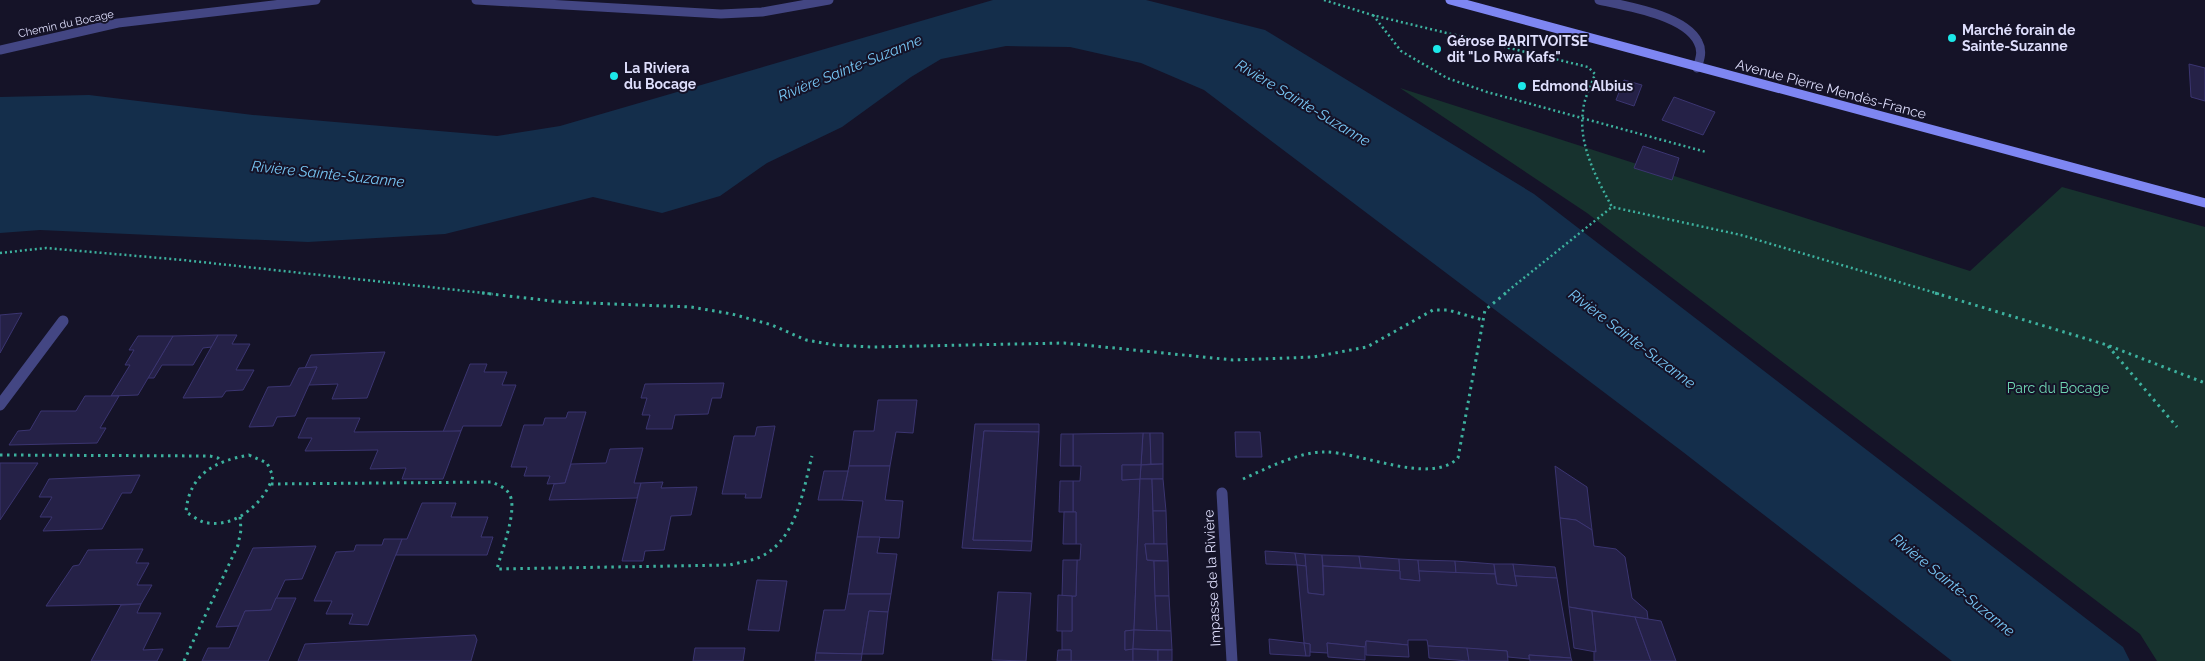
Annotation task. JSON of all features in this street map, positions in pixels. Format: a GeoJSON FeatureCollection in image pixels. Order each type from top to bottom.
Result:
{"type":"FeatureCollection","features":[{"type":"Feature","properties":{"kind":"main road","name":"Avenue Pierre Mendès-France"},"geometry":{"type":"LineString","coordinates":[[1450,0],[1697,68],[2204,201]]}},
{"type":"Feature","properties":{"kind":"street","name":"Chemin du Bocage"},"geometry":{"type":"LineString","coordinates":[[0,50],[118,23],[316,0]]}},
{"type":"Feature","properties":{"kind":"street"},"geometry":{"type":"LineString","coordinates":[[476,0],[721,14],[762,12],[829,0]]}},
{"type":"Feature","properties":{"kind":"street"},"geometry":{"type":"LineString","coordinates":[[1598,0],[1678,22],[1694,35],[1702,53],[1697,68]]}},
{"type":"Feature","properties":{"kind":"street"},"geometry":{"type":"LineString","coordinates":[[0,405],[64,321]]}},
{"type":"Feature","properties":{"kind":"street","name":"Impasse de la Rivière"},"geometry":{"type":"LineString","coordinates":[[1222,493],[1232,661]]}},
{"type":"Feature","properties":{"kind":"path"},"geometry":{"type":"LineString","coordinates":[[1324,0],[1372,15],[1588,67],[1595,74],[1581,117],[1587,152],[1596,177],[1612,207],[1741,235],[2107,345],[2181,372],[2205,383]]}},
{"type":"Feature","properties":{"kind":"path"},"geometry":{"type":"LineString","coordinates":[[1372,15],[1400,51],[1447,78],[1487,92],[1706,152]]}},
{"type":"Feature","properties":{"kind":"path"},"geometry":{"type":"LineString","coordinates":[[1222,493],[1249,475],[1270,466],[1323,452],[1422,469],[1451,465],[1458,458],[1484,310],[1612,207]]}},
{"type":"Feature","properties":{"kind":"path"},"geometry":{"type":"LineString","coordinates":[[0,252],[55,249],[183,260],[561,302],[691,307],[732,314],[772,325],[806,340],[835,345],[1064,343],[1232,360],[1313,357],[1367,348],[1433,310],[1448,310],[1483,320]]}},
{"type":"Feature","properties":{"kind":"path"},"geometry":{"type":"LineString","coordinates":[[2107,345],[2177,427]]}},
{"type":"Feature","properties":{"kind":"path"},"geometry":{"type":"LineString","coordinates":[[0,455],[210,456],[218,458],[221,462]]}},
{"type":"Feature","properties":{"kind":"path"},"geometry":{"type":"LineString","coordinates":[[249,455],[263,458],[272,466],[274,478],[269,492],[257,506],[240,516],[221,523],[206,524],[194,519],[186,512],[186,500],[190,488],[200,475],[221,462],[233,457],[249,455]]}},
{"type":"Feature","properties":{"kind":"path"},"geometry":{"type":"LineString","coordinates":[[271,484],[491,482],[501,486],[510,494],[513,505],[497,569],[730,564],[762,556],[777,546],[789,533],[812,456]]}},
{"type":"Feature","properties":{"kind":"path"},"geometry":{"type":"LineString","coordinates":[[184,661],[238,545],[241,530],[240,516]]}},
{"type":"Feature","properties":{"kind":"green space","name":"Parc du Bocage"},"geometry":{"type":"Polygon","coordinates":[[[1400,88],[1970,271],[2062,187],[2205,227],[2205,661],[2157,661],[2140,634],[1587,213],[1400,88]]]}},
{"type":"Feature","properties":{"kind":"water","name":"Rivière Sainte-Suzanne"},"geometry":{"type":"Polygon","coordinates":[[[993,0],[1146,0],[1265,30],[1534,194],[2123,647],[2130,661],[1952,661],[1683,452],[1204,90],[1141,63],[1070,47],[1006,46],[941,59],[911,77],[842,127],[767,163],[720,196],[662,213],[593,197],[445,234],[308,242],[40,230],[0,233],[0,97],[89,95],[253,115],[497,136],[560,126],[993,0]]]}},
{"type":"Feature","properties":{"kind":"building"},"geometry":{"type":"Polygon","coordinates":[[[2189,64],[2205,68],[2205,101],[2191,97],[2189,64]]]}},
{"type":"Feature","properties":{"kind":"building"},"geometry":{"type":"Polygon","coordinates":[[[1624,80],[1642,85],[1634,106],[1616,100],[1624,80]]]}},
{"type":"Feature","properties":{"kind":"building"},"geometry":{"type":"Polygon","coordinates":[[[1674,97],[1715,112],[1703,135],[1662,120],[1674,97]]]}},
{"type":"Feature","properties":{"kind":"building"},"geometry":{"type":"Polygon","coordinates":[[[1643,146],[1679,158],[1672,180],[1634,168],[1643,146]]]}},
{"type":"Feature","properties":{"kind":"building"},"geometry":{"type":"Polygon","coordinates":[[[22,313],[0,353],[0,315],[22,313]]]}},
{"type":"Feature","properties":{"kind":"building"},"geometry":{"type":"Polygon","coordinates":[[[218,335],[212,347],[203,348],[193,365],[162,365],[154,378],[148,378],[173,336],[218,335]]]}},
{"type":"Feature","properties":{"kind":"building"},"geometry":{"type":"Polygon","coordinates":[[[218,335],[237,335],[232,344],[250,344],[236,370],[254,370],[243,390],[226,391],[222,397],[183,398],[218,335]]]}},
{"type":"Feature","properties":{"kind":"building"},"geometry":{"type":"Polygon","coordinates":[[[138,336],[173,336],[138,395],[111,396],[130,365],[125,365],[134,350],[129,350],[138,336]]]}},
{"type":"Feature","properties":{"kind":"building"},"geometry":{"type":"Polygon","coordinates":[[[385,352],[367,398],[332,399],[338,384],[309,385],[317,367],[305,368],[311,355],[385,352]]]}},
{"type":"Feature","properties":{"kind":"building"},"geometry":{"type":"Polygon","coordinates":[[[470,364],[487,364],[484,372],[507,372],[502,385],[516,385],[501,426],[463,426],[461,431],[443,432],[470,364]]]}},
{"type":"Feature","properties":{"kind":"building"},"geometry":{"type":"Polygon","coordinates":[[[317,367],[295,416],[277,417],[273,426],[249,427],[268,387],[290,386],[299,368],[317,367]]]}},
{"type":"Feature","properties":{"kind":"building"},"geometry":{"type":"Polygon","coordinates":[[[724,383],[721,398],[712,398],[708,414],[675,415],[672,429],[646,429],[650,415],[642,415],[647,398],[641,398],[645,384],[724,383]]]}},
{"type":"Feature","properties":{"kind":"building"},"geometry":{"type":"Polygon","coordinates":[[[85,396],[119,396],[100,428],[106,428],[97,443],[9,445],[18,431],[30,430],[41,411],[76,411],[85,396]]]}},
{"type":"Feature","properties":{"kind":"building"},"geometry":{"type":"Polygon","coordinates":[[[878,400],[917,400],[913,433],[896,432],[890,466],[849,466],[854,431],[874,431],[878,400]]]}},
{"type":"Feature","properties":{"kind":"building"},"geometry":{"type":"Polygon","coordinates":[[[568,412],[586,412],[565,483],[547,484],[550,476],[524,476],[527,467],[511,467],[524,425],[543,425],[545,418],[566,418],[568,412]]]}},
{"type":"Feature","properties":{"kind":"building"},"geometry":{"type":"Polygon","coordinates":[[[307,418],[360,418],[354,432],[461,431],[443,479],[402,479],[406,468],[370,469],[378,450],[305,451],[312,438],[298,438],[307,418]]]}},
{"type":"Feature","properties":{"kind":"building"},"geometry":{"type":"Polygon","coordinates":[[[975,424],[1039,424],[1039,432],[984,431],[973,540],[1032,541],[1031,551],[962,548],[975,424]]]}},
{"type":"Feature","properties":{"kind":"building"},"geometry":{"type":"Polygon","coordinates":[[[775,426],[761,498],[745,498],[746,494],[722,494],[734,436],[755,436],[757,427],[775,426]]]}},
{"type":"Feature","properties":{"kind":"building"},"geometry":{"type":"Polygon","coordinates":[[[984,431],[1039,432],[1032,541],[973,540],[984,431]]]}},
{"type":"Feature","properties":{"kind":"building"},"geometry":{"type":"Polygon","coordinates":[[[1235,432],[1260,432],[1262,457],[1236,457],[1235,432]]]}},
{"type":"Feature","properties":{"kind":"building"},"geometry":{"type":"Polygon","coordinates":[[[1143,433],[1150,433],[1151,464],[1141,465],[1143,433]]]}},
{"type":"Feature","properties":{"kind":"building"},"geometry":{"type":"Polygon","coordinates":[[[1143,433],[1141,465],[1122,465],[1122,480],[1140,479],[1134,630],[1125,631],[1125,650],[1133,649],[1133,661],[1071,661],[1071,650],[1062,650],[1062,630],[1072,631],[1072,596],[1076,596],[1077,560],[1080,560],[1081,544],[1076,544],[1076,512],[1073,512],[1073,481],[1080,481],[1081,466],[1073,466],[1073,434],[1143,433]]]}},
{"type":"Feature","properties":{"kind":"building"},"geometry":{"type":"Polygon","coordinates":[[[1150,433],[1163,433],[1163,464],[1151,464],[1150,433]]]}},
{"type":"Feature","properties":{"kind":"building"},"geometry":{"type":"Polygon","coordinates":[[[1061,434],[1073,434],[1073,466],[1060,466],[1061,434]]]}},
{"type":"Feature","properties":{"kind":"building"},"geometry":{"type":"Polygon","coordinates":[[[643,448],[634,483],[641,483],[637,498],[549,500],[554,484],[565,483],[571,464],[606,463],[610,449],[643,448]]]}},
{"type":"Feature","properties":{"kind":"building"},"geometry":{"type":"Polygon","coordinates":[[[0,463],[38,463],[0,520],[0,463]]]}},
{"type":"Feature","properties":{"kind":"building"},"geometry":{"type":"Polygon","coordinates":[[[1163,464],[1163,479],[1140,479],[1141,465],[1163,464]]]}},
{"type":"Feature","properties":{"kind":"building"},"geometry":{"type":"Polygon","coordinates":[[[1122,465],[1141,465],[1140,479],[1122,480],[1122,465]]]}},
{"type":"Feature","properties":{"kind":"building"},"geometry":{"type":"Polygon","coordinates":[[[849,466],[890,466],[885,500],[903,501],[899,538],[857,537],[863,501],[842,500],[849,466]]]}},
{"type":"Feature","properties":{"kind":"building"},"geometry":{"type":"Polygon","coordinates":[[[1555,466],[1587,487],[1592,530],[1576,520],[1560,518],[1555,466]]]}},
{"type":"Feature","properties":{"kind":"building"},"geometry":{"type":"Polygon","coordinates":[[[824,471],[848,471],[842,500],[818,500],[824,471]]]}},
{"type":"Feature","properties":{"kind":"building"},"geometry":{"type":"Polygon","coordinates":[[[140,475],[131,493],[122,493],[102,529],[43,531],[52,517],[40,517],[52,497],[39,497],[49,479],[140,475]]]}},
{"type":"Feature","properties":{"kind":"building"},"geometry":{"type":"Polygon","coordinates":[[[1140,479],[1152,479],[1154,544],[1145,544],[1147,560],[1154,561],[1157,631],[1134,630],[1140,479]]]}},
{"type":"Feature","properties":{"kind":"building"},"geometry":{"type":"Polygon","coordinates":[[[1152,479],[1163,479],[1166,511],[1153,511],[1152,479]]]}},
{"type":"Feature","properties":{"kind":"building"},"geometry":{"type":"Polygon","coordinates":[[[1060,481],[1073,481],[1073,512],[1059,512],[1060,481]]]}},
{"type":"Feature","properties":{"kind":"building"},"geometry":{"type":"Polygon","coordinates":[[[663,482],[661,488],[697,487],[691,515],[671,516],[664,550],[645,551],[643,561],[622,561],[641,483],[663,482]]]}},
{"type":"Feature","properties":{"kind":"building"},"geometry":{"type":"Polygon","coordinates":[[[422,503],[456,503],[451,517],[488,517],[481,537],[493,537],[487,555],[396,555],[402,539],[407,539],[422,503]]]}},
{"type":"Feature","properties":{"kind":"building"},"geometry":{"type":"Polygon","coordinates":[[[1153,511],[1166,511],[1167,544],[1154,544],[1153,511]]]}},
{"type":"Feature","properties":{"kind":"building"},"geometry":{"type":"Polygon","coordinates":[[[1064,512],[1076,512],[1076,544],[1063,544],[1064,512]]]}},
{"type":"Feature","properties":{"kind":"building"},"geometry":{"type":"Polygon","coordinates":[[[1560,518],[1576,520],[1592,530],[1594,546],[1616,549],[1625,557],[1632,598],[1647,611],[1648,619],[1569,607],[1560,518]]]}},
{"type":"Feature","properties":{"kind":"building"},"geometry":{"type":"Polygon","coordinates":[[[857,537],[880,537],[877,553],[897,554],[891,594],[848,594],[857,537]]]}},
{"type":"Feature","properties":{"kind":"building"},"geometry":{"type":"Polygon","coordinates":[[[384,539],[402,539],[368,625],[349,624],[353,614],[326,614],[332,601],[314,601],[336,552],[354,551],[356,545],[382,545],[384,539]]]}},
{"type":"Feature","properties":{"kind":"building"},"geometry":{"type":"Polygon","coordinates":[[[1145,544],[1167,544],[1168,561],[1147,560],[1145,544]]]}},
{"type":"Feature","properties":{"kind":"building"},"geometry":{"type":"Polygon","coordinates":[[[316,546],[302,579],[285,580],[271,610],[245,611],[239,626],[216,627],[253,548],[316,546]]]}},
{"type":"Feature","properties":{"kind":"building"},"geometry":{"type":"Polygon","coordinates":[[[143,549],[136,563],[149,563],[137,585],[152,585],[141,604],[46,606],[73,566],[79,565],[88,550],[143,549]]]}},
{"type":"Feature","properties":{"kind":"building"},"geometry":{"type":"Polygon","coordinates":[[[1265,551],[1295,553],[1297,565],[1266,564],[1265,551]]]}},
{"type":"Feature","properties":{"kind":"building"},"geometry":{"type":"Polygon","coordinates":[[[1295,553],[1305,554],[1306,566],[1297,565],[1295,553]]]}},
{"type":"Feature","properties":{"kind":"building"},"geometry":{"type":"Polygon","coordinates":[[[1305,554],[1322,555],[1324,595],[1308,593],[1305,554]]]}},
{"type":"Feature","properties":{"kind":"building"},"geometry":{"type":"Polygon","coordinates":[[[1322,555],[1359,556],[1361,568],[1323,566],[1322,555]]]}},
{"type":"Feature","properties":{"kind":"building"},"geometry":{"type":"Polygon","coordinates":[[[1359,556],[1399,559],[1400,571],[1361,568],[1359,556]]]}},
{"type":"Feature","properties":{"kind":"building"},"geometry":{"type":"Polygon","coordinates":[[[1399,559],[1418,560],[1420,581],[1400,579],[1399,559]]]}},
{"type":"Feature","properties":{"kind":"building"},"geometry":{"type":"Polygon","coordinates":[[[1063,560],[1077,560],[1076,596],[1062,596],[1063,560]]]}},
{"type":"Feature","properties":{"kind":"building"},"geometry":{"type":"Polygon","coordinates":[[[1418,560],[1455,561],[1456,573],[1419,571],[1418,560]]]}},
{"type":"Feature","properties":{"kind":"building"},"geometry":{"type":"Polygon","coordinates":[[[1154,561],[1168,561],[1169,596],[1155,596],[1154,561]]]}},
{"type":"Feature","properties":{"kind":"building"},"geometry":{"type":"Polygon","coordinates":[[[1455,561],[1494,564],[1495,574],[1456,573],[1455,561]]]}},
{"type":"Feature","properties":{"kind":"building"},"geometry":{"type":"Polygon","coordinates":[[[1494,564],[1513,564],[1517,586],[1497,584],[1494,564]]]}},
{"type":"Feature","properties":{"kind":"building"},"geometry":{"type":"Polygon","coordinates":[[[1513,564],[1555,567],[1557,578],[1515,576],[1513,564]]]}},
{"type":"Feature","properties":{"kind":"building"},"geometry":{"type":"Polygon","coordinates":[[[1297,565],[1306,566],[1308,593],[1324,595],[1323,566],[1400,571],[1400,579],[1420,581],[1419,571],[1495,574],[1497,584],[1517,586],[1515,576],[1557,578],[1571,658],[1529,655],[1529,659],[1508,657],[1507,651],[1428,646],[1427,640],[1408,640],[1408,645],[1366,641],[1365,647],[1327,643],[1328,653],[1310,652],[1310,644],[1304,643],[1297,565]]]}},
{"type":"Feature","properties":{"kind":"building"},"geometry":{"type":"Polygon","coordinates":[[[757,580],[787,581],[779,631],[748,630],[757,580]]]}},
{"type":"Feature","properties":{"kind":"building"},"geometry":{"type":"Polygon","coordinates":[[[998,592],[1031,593],[1026,661],[992,660],[998,592]]]}},
{"type":"Feature","properties":{"kind":"building"},"geometry":{"type":"Polygon","coordinates":[[[848,594],[891,594],[888,612],[869,611],[862,654],[816,653],[824,610],[845,610],[848,594]]]}},
{"type":"Feature","properties":{"kind":"building"},"geometry":{"type":"Polygon","coordinates":[[[1058,595],[1072,596],[1072,631],[1057,631],[1058,595]]]}},
{"type":"Feature","properties":{"kind":"building"},"geometry":{"type":"Polygon","coordinates":[[[1155,596],[1169,596],[1171,631],[1157,631],[1155,596]]]}},
{"type":"Feature","properties":{"kind":"building"},"geometry":{"type":"Polygon","coordinates":[[[276,598],[296,598],[268,661],[202,661],[208,648],[229,648],[245,611],[271,610],[276,598]]]}},
{"type":"Feature","properties":{"kind":"building"},"geometry":{"type":"Polygon","coordinates":[[[141,604],[137,613],[161,613],[143,650],[163,649],[157,661],[91,661],[121,605],[141,604]]]}},
{"type":"Feature","properties":{"kind":"building"},"geometry":{"type":"Polygon","coordinates":[[[1569,607],[1592,611],[1596,652],[1574,648],[1569,607]]]}},
{"type":"Feature","properties":{"kind":"building"},"geometry":{"type":"Polygon","coordinates":[[[869,611],[888,612],[883,654],[862,654],[869,611]]]}},
{"type":"Feature","properties":{"kind":"building"},"geometry":{"type":"Polygon","coordinates":[[[1592,611],[1635,617],[1651,661],[1594,661],[1594,651],[1596,652],[1592,611]]]}},
{"type":"Feature","properties":{"kind":"building"},"geometry":{"type":"Polygon","coordinates":[[[1635,617],[1661,621],[1676,661],[1651,661],[1635,617]]]}},
{"type":"Feature","properties":{"kind":"building"},"geometry":{"type":"Polygon","coordinates":[[[1134,630],[1133,649],[1125,650],[1125,631],[1134,630]]]}},
{"type":"Feature","properties":{"kind":"building"},"geometry":{"type":"Polygon","coordinates":[[[1134,630],[1171,631],[1172,650],[1133,649],[1134,630]]]}},
{"type":"Feature","properties":{"kind":"building"},"geometry":{"type":"Polygon","coordinates":[[[475,635],[477,640],[471,661],[298,661],[305,644],[475,635]]]}},
{"type":"Feature","properties":{"kind":"building"},"geometry":{"type":"Polygon","coordinates":[[[1269,639],[1304,643],[1306,656],[1270,654],[1269,639]]]}},
{"type":"Feature","properties":{"kind":"building"},"geometry":{"type":"Polygon","coordinates":[[[1366,641],[1408,645],[1409,657],[1366,655],[1366,641]]]}},
{"type":"Feature","properties":{"kind":"building"},"geometry":{"type":"Polygon","coordinates":[[[1304,643],[1310,644],[1310,656],[1306,656],[1304,643]]]}},
{"type":"Feature","properties":{"kind":"building"},"geometry":{"type":"Polygon","coordinates":[[[1327,643],[1365,647],[1365,660],[1328,657],[1327,643]]]}},
{"type":"Feature","properties":{"kind":"building"},"geometry":{"type":"Polygon","coordinates":[[[1428,646],[1467,648],[1469,661],[1429,658],[1428,646]]]}},
{"type":"Feature","properties":{"kind":"building"},"geometry":{"type":"Polygon","coordinates":[[[695,648],[745,648],[743,661],[693,661],[695,648]]]}},
{"type":"Feature","properties":{"kind":"building"},"geometry":{"type":"Polygon","coordinates":[[[1467,648],[1507,651],[1508,661],[1469,661],[1467,648]]]}},
{"type":"Feature","properties":{"kind":"building"},"geometry":{"type":"Polygon","coordinates":[[[1133,649],[1158,650],[1158,661],[1133,661],[1133,649]]]}},
{"type":"Feature","properties":{"kind":"building"},"geometry":{"type":"Polygon","coordinates":[[[1058,650],[1071,650],[1071,661],[1057,661],[1058,650]]]}},
{"type":"Feature","properties":{"kind":"building"},"geometry":{"type":"Polygon","coordinates":[[[1158,650],[1172,650],[1172,661],[1158,661],[1158,650]]]}},
{"type":"Feature","properties":{"kind":"building"},"geometry":{"type":"Polygon","coordinates":[[[816,653],[862,654],[861,661],[815,661],[816,653]]]}},
{"type":"Feature","properties":{"kind":"building"},"geometry":{"type":"Polygon","coordinates":[[[1529,655],[1571,658],[1572,661],[1530,661],[1529,655]]]}},
{"type":"Feature","properties":{"kind":"place","name":"Marché forain de Sainte-Suzanne"},"geometry":{"type":"Point","coordinates":[1952,38]}},
{"type":"Feature","properties":{"kind":"place","name":"Gérose BARITVOITSE dit \"Lo Rwa Kafs\""},"geometry":{"type":"Point","coordinates":[1437,49]}},
{"type":"Feature","properties":{"kind":"place","name":"La Riviera du Bocage"},"geometry":{"type":"Point","coordinates":[614,76]}},
{"type":"Feature","properties":{"kind":"place","name":"Edmond Albius"},"geometry":{"type":"Point","coordinates":[1522,86]}}]}
